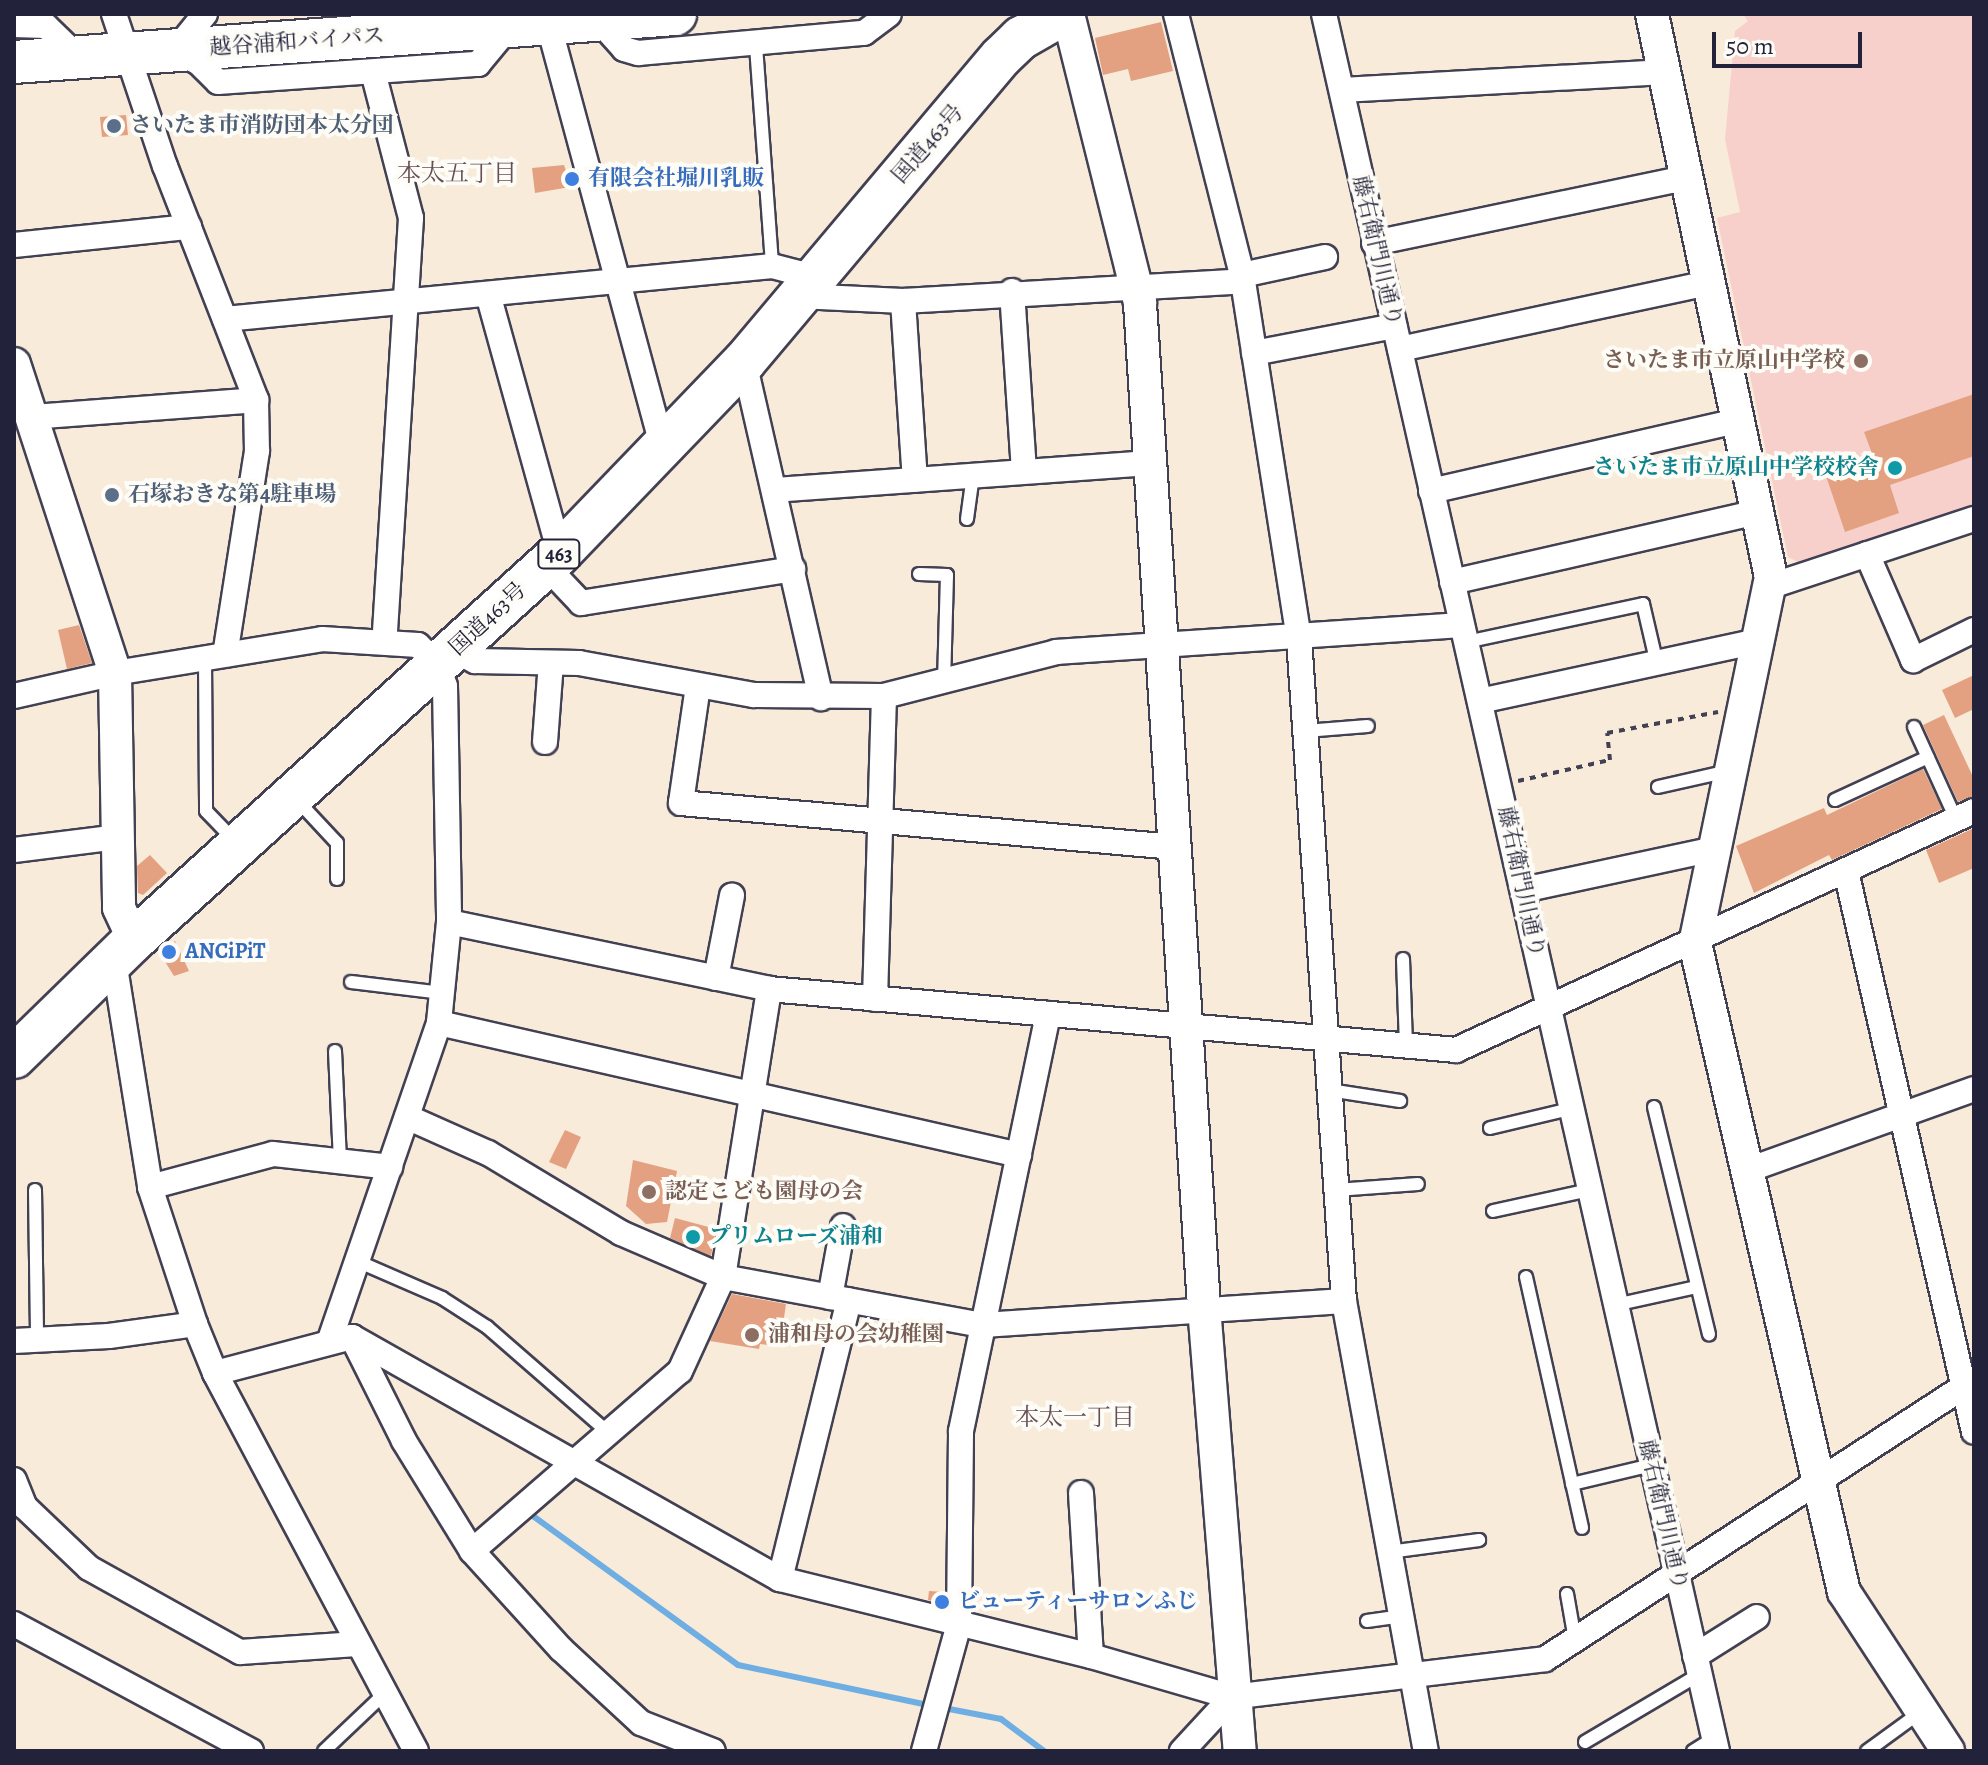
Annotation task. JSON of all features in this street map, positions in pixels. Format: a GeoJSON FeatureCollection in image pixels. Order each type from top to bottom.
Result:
{"type":"FeatureCollection","features":[{"type":"Feature","properties":{"kind":"highway","name":"越谷浦和バイパス"},"geometry":{"type":"LineString","coordinates":[[14,62],[544,21],[675,14]]}},
{"type":"Feature","properties":{"kind":"highway","name":"国道463号"},"geometry":{"type":"LineString","coordinates":[[14,1057],[124,950],[553,559],[663,449],[744,362],[795,279],[1001,57],[1021,38],[1066,14]]}},
{"type":"Feature","properties":{"kind":"street"},"geometry":{"type":"LineString","coordinates":[[114,14],[189,227],[256,400],[257,451],[215,657]]}},
{"type":"Feature","properties":{"kind":"street"},"geometry":{"type":"LineString","coordinates":[[205,14],[175,51],[198,62],[218,82],[478,64],[544,21]]}},
{"type":"Feature","properties":{"kind":"street"},"geometry":{"type":"LineString","coordinates":[[544,21],[630,53],[756,46],[864,33],[889,14]]}},
{"type":"Feature","properties":{"kind":"street"},"geometry":{"type":"LineString","coordinates":[[1066,14],[1137,287],[1204,1307],[1232,1697],[1240,1751]]}},
{"type":"Feature","properties":{"kind":"street"},"geometry":{"type":"LineString","coordinates":[[1176,14],[1242,275],[1299,638],[1344,1301],[1426,1751]]}},
{"type":"Feature","properties":{"kind":"street","name":"藤右衛門川通り"},"geometry":{"type":"LineString","coordinates":[[1324,14],[1698,1665],[1708,1747]]}},
{"type":"Feature","properties":{"kind":"street"},"geometry":{"type":"LineString","coordinates":[[1652,14],[1757,512],[1768,587],[1695,943],[1844,1592],[1948,1751]]}},
{"type":"Feature","properties":{"kind":"street"},"geometry":{"type":"LineString","coordinates":[[544,21],[620,281],[663,449]]}},
{"type":"Feature","properties":{"kind":"street"},"geometry":{"type":"LineString","coordinates":[[14,25],[46,26],[79,58]]}},
{"type":"Feature","properties":{"kind":"street"},"geometry":{"type":"LineString","coordinates":[[373,72],[411,218],[384,642]]}},
{"type":"Feature","properties":{"kind":"street"},"geometry":{"type":"LineString","coordinates":[[1342,90],[1665,72]]}},
{"type":"Feature","properties":{"kind":"street"},"geometry":{"type":"LineString","coordinates":[[1374,243],[1685,178]]}},
{"type":"Feature","properties":{"kind":"street"},"geometry":{"type":"LineString","coordinates":[[14,245],[189,227]]}},
{"type":"Feature","properties":{"kind":"street"},"geometry":{"type":"LineString","coordinates":[[225,319],[620,281],[795,279],[903,301],[1012,291],[1235,282],[1242,275],[1325,257]]}},
{"type":"Feature","properties":{"kind":"street"},"geometry":{"type":"LineString","coordinates":[[1254,353],[1397,337],[1707,283]]}},
{"type":"Feature","properties":{"kind":"street"},"geometry":{"type":"LineString","coordinates":[[1012,291],[1024,471]]}},
{"type":"Feature","properties":{"kind":"street"},"geometry":{"type":"LineString","coordinates":[[488,294],[553,559],[581,603],[793,569]]}},
{"type":"Feature","properties":{"kind":"street"},"geometry":{"type":"LineString","coordinates":[[903,301],[915,480]]}},
{"type":"Feature","properties":{"kind":"street"},"geometry":{"type":"LineString","coordinates":[[744,362],[821,698]]}},
{"type":"Feature","properties":{"kind":"street"},"geometry":{"type":"LineString","coordinates":[[14,364],[115,673],[119,908],[150,1187],[195,1324],[215,1373],[383,1695],[416,1751]]}},
{"type":"Feature","properties":{"kind":"street"},"geometry":{"type":"LineString","coordinates":[[32,417],[256,400]]}},
{"type":"Feature","properties":{"kind":"street"},"geometry":{"type":"LineString","coordinates":[[1431,491],[1737,421]]}},
{"type":"Feature","properties":{"kind":"street"},"geometry":{"type":"LineString","coordinates":[[774,490],[1148,463]]}},
{"type":"Feature","properties":{"kind":"street"},"geometry":{"type":"LineString","coordinates":[[1452,582],[1757,512]]}},
{"type":"Feature","properties":{"kind":"street"},"geometry":{"type":"LineString","coordinates":[[1768,587],[1974,519]]}},
{"type":"Feature","properties":{"kind":"street"},"geometry":{"type":"LineString","coordinates":[[1867,554],[1913,660],[1974,630]]}},
{"type":"Feature","properties":{"kind":"street"},"geometry":{"type":"LineString","coordinates":[[14,696],[115,673],[322,639],[418,645],[446,657],[475,661],[579,663],[698,686],[821,698],[884,696],[944,684],[1056,652],[1299,638],[1464,633]]}},
{"type":"Feature","properties":{"kind":"street"},"geometry":{"type":"LineString","coordinates":[[1480,701],[1757,641]]}},
{"type":"Feature","properties":{"kind":"street"},"geometry":{"type":"LineString","coordinates":[[446,657],[449,922],[439,1023],[357,1261],[341,1339],[472,1551],[561,1649],[641,1723],[713,1751]]}},
{"type":"Feature","properties":{"kind":"street"},"geometry":{"type":"LineString","coordinates":[[545,742],[551,663]]}},
{"type":"Feature","properties":{"kind":"street"},"geometry":{"type":"LineString","coordinates":[[698,686],[681,803],[1175,847]]}},
{"type":"Feature","properties":{"kind":"street"},"geometry":{"type":"LineString","coordinates":[[875,999],[884,696]]}},
{"type":"Feature","properties":{"kind":"street"},"geometry":{"type":"LineString","coordinates":[[449,922],[769,989],[1456,1050],[1695,943],[1965,815]]}},
{"type":"Feature","properties":{"kind":"street"},"geometry":{"type":"LineString","coordinates":[[14,850],[119,837]]}},
{"type":"Feature","properties":{"kind":"street"},"geometry":{"type":"LineString","coordinates":[[1523,890],[1714,849]]}},
{"type":"Feature","properties":{"kind":"street"},"geometry":{"type":"LineString","coordinates":[[1846,871],[1900,1117],[1968,1384],[1974,1432]]}},
{"type":"Feature","properties":{"kind":"street"},"geometry":{"type":"LineString","coordinates":[[716,978],[732,896]]}},
{"type":"Feature","properties":{"kind":"street"},"geometry":{"type":"LineString","coordinates":[[472,1551],[680,1371],[723,1277],[769,989]]}},
{"type":"Feature","properties":{"kind":"street"},"geometry":{"type":"LineString","coordinates":[[924,1751],[959,1624],[961,1431],[1048,1014]]}},
{"type":"Feature","properties":{"kind":"street"},"geometry":{"type":"LineString","coordinates":[[439,1023],[752,1097],[1019,1155]]}},
{"type":"Feature","properties":{"kind":"street"},"geometry":{"type":"LineString","coordinates":[[1748,1170],[1974,1089]]}},
{"type":"Feature","properties":{"kind":"street"},"geometry":{"type":"LineString","coordinates":[[407,1117],[488,1153],[621,1233],[723,1277],[983,1325],[1204,1307],[1344,1301]]}},
{"type":"Feature","properties":{"kind":"street"},"geometry":{"type":"LineString","coordinates":[[150,1187],[273,1154],[390,1167]]}},
{"type":"Feature","properties":{"kind":"street"},"geometry":{"type":"LineString","coordinates":[[780,1579],[839,1299],[843,1226]]}},
{"type":"Feature","properties":{"kind":"street"},"geometry":{"type":"LineString","coordinates":[[26,1340],[195,1324]]}},
{"type":"Feature","properties":{"kind":"street"},"geometry":{"type":"LineString","coordinates":[[215,1373],[341,1339],[573,1463],[780,1579],[1091,1656],[1232,1697],[1545,1659],[1968,1384]]}},
{"type":"Feature","properties":{"kind":"street"},"geometry":{"type":"LineString","coordinates":[[14,1480],[19,1518],[89,1568],[240,1652],[357,1644]]}},
{"type":"Feature","properties":{"kind":"street"},"geometry":{"type":"LineString","coordinates":[[1081,1493],[1091,1656]]}},
{"type":"Feature","properties":{"kind":"street"},"geometry":{"type":"LineString","coordinates":[[1698,1665],[1757,1617]]}},
{"type":"Feature","properties":{"kind":"street"},"geometry":{"type":"LineString","coordinates":[[14,1624],[251,1751]]}},
{"type":"Feature","properties":{"kind":"street"},"geometry":{"type":"LineString","coordinates":[[1182,1751],[1232,1697]]}},
{"type":"Feature","properties":{"kind":"lane"},"geometry":{"type":"LineString","coordinates":[[756,46],[795,279]]}},
{"type":"Feature","properties":{"kind":"lane"},"geometry":{"type":"LineString","coordinates":[[967,519],[973,475]]}},
{"type":"Feature","properties":{"kind":"lane"},"geometry":{"type":"LineString","coordinates":[[919,574],[947,575],[944,684]]}},
{"type":"Feature","properties":{"kind":"lane"},"geometry":{"type":"LineString","coordinates":[[1464,633],[1643,604],[1657,664]]}},
{"type":"Feature","properties":{"kind":"lane"},"geometry":{"type":"LineString","coordinates":[[215,657],[206,811],[238,845]]}},
{"type":"Feature","properties":{"kind":"lane"},"geometry":{"type":"LineString","coordinates":[[1305,731],[1368,726]]}},
{"type":"Feature","properties":{"kind":"lane"},"geometry":{"type":"LineString","coordinates":[[1914,727],[1928,757],[1965,815]]}},
{"type":"Feature","properties":{"kind":"lane"},"geometry":{"type":"LineString","coordinates":[[1835,800],[1928,757]]}},
{"type":"Feature","properties":{"kind":"lane"},"geometry":{"type":"LineString","coordinates":[[1658,787],[1731,770]]}},
{"type":"Feature","properties":{"kind":"lane"},"geometry":{"type":"LineString","coordinates":[[293,795],[337,843],[337,879]]}},
{"type":"Feature","properties":{"kind":"lane"},"geometry":{"type":"LineString","coordinates":[[1403,959],[1406,1045]]}},
{"type":"Feature","properties":{"kind":"lane"},"geometry":{"type":"LineString","coordinates":[[351,982],[442,993]]}},
{"type":"Feature","properties":{"kind":"lane"},"geometry":{"type":"LineString","coordinates":[[335,1051],[340,1162]]}},
{"type":"Feature","properties":{"kind":"lane"},"geometry":{"type":"LineString","coordinates":[[1329,1090],[1400,1101]]}},
{"type":"Feature","properties":{"kind":"lane"},"geometry":{"type":"LineString","coordinates":[[1654,1107],[1709,1334]]}},
{"type":"Feature","properties":{"kind":"lane"},"geometry":{"type":"LineString","coordinates":[[1490,1128],[1570,1109]]}},
{"type":"Feature","properties":{"kind":"lane"},"geometry":{"type":"LineString","coordinates":[[1336,1190],[1418,1184]]}},
{"type":"Feature","properties":{"kind":"lane"},"geometry":{"type":"LineString","coordinates":[[26,1340],[35,1190]]}},
{"type":"Feature","properties":{"kind":"lane"},"geometry":{"type":"LineString","coordinates":[[1493,1211],[1589,1190]]}},
{"type":"Feature","properties":{"kind":"lane"},"geometry":{"type":"LineString","coordinates":[[357,1261],[442,1298],[487,1327],[608,1432]]}},
{"type":"Feature","properties":{"kind":"lane"},"geometry":{"type":"LineString","coordinates":[[1526,1277],[1582,1528]]}},
{"type":"Feature","properties":{"kind":"lane"},"geometry":{"type":"LineString","coordinates":[[1615,1305],[1697,1287]]}},
{"type":"Feature","properties":{"kind":"lane"},"geometry":{"type":"LineString","coordinates":[[1572,1484],[1652,1465]]}},
{"type":"Feature","properties":{"kind":"lane"},"geometry":{"type":"LineString","coordinates":[[1389,1552],[1479,1540]]}},
{"type":"Feature","properties":{"kind":"lane"},"geometry":{"type":"LineString","coordinates":[[1567,1594],[1575,1640]]}},
{"type":"Feature","properties":{"kind":"lane"},"geometry":{"type":"LineString","coordinates":[[1367,1621],[1401,1616]]}},
{"type":"Feature","properties":{"kind":"lane"},"geometry":{"type":"LineString","coordinates":[[1585,1742],[1698,1665]]}},
{"type":"Feature","properties":{"kind":"lane"},"geometry":{"type":"LineString","coordinates":[[324,1751],[383,1695]]}},
{"type":"Feature","properties":{"kind":"lane"},"geometry":{"type":"LineString","coordinates":[[1867,1751],[1922,1711]]}},
{"type":"Feature","properties":{"kind":"path"},"geometry":{"type":"LineString","coordinates":[[1501,785],[1610,760],[1607,733],[1744,707]]}},
{"type":"Feature","properties":{"kind":"shaded area","name":"さいたま市立原山中学校"},"geometry":{"type":"Polygon","coordinates":[[[1743,14],[1974,14],[1974,504],[1800,563],[1788,557],[1717,218],[1740,212],[1725,139],[1735,31],[1748,21],[1743,14]]]}},
{"type":"Feature","properties":{"kind":"building"},"geometry":{"type":"Polygon","coordinates":[[[1161,22],[1173,71],[1131,81],[1128,69],[1103,75],[1095,38],[1161,22]]]}},
{"type":"Feature","properties":{"kind":"building","name":"さいたま市消防団本太分団"},"geometry":{"type":"Polygon","coordinates":[[[126,115],[128,135],[102,137],[100,117],[126,115]]]}},
{"type":"Feature","properties":{"kind":"building"},"geometry":{"type":"Polygon","coordinates":[[[564,165],[566,171],[572,170],[576,186],[535,193],[532,168],[564,165]]]}},
{"type":"Feature","properties":{"kind":"building","name":"さいたま市立原山中学校校舎"},"geometry":{"type":"Polygon","coordinates":[[[1974,394],[1974,456],[1890,485],[1899,513],[1845,532],[1826,476],[1874,459],[1864,432],[1974,394]]]}},
{"type":"Feature","properties":{"kind":"building"},"geometry":{"type":"Polygon","coordinates":[[[79,625],[92,663],[67,669],[58,630],[79,625]]]}},
{"type":"Feature","properties":{"kind":"building"},"geometry":{"type":"Polygon","coordinates":[[[1974,675],[1974,709],[1955,718],[1942,690],[1974,675]]]}},
{"type":"Feature","properties":{"kind":"building"},"geometry":{"type":"Polygon","coordinates":[[[1944,715],[1974,779],[1974,796],[1958,802],[1923,725],[1944,715]]]}},
{"type":"Feature","properties":{"kind":"building"},"geometry":{"type":"Polygon","coordinates":[[[1923,769],[1942,809],[1832,860],[1829,855],[1754,893],[1736,846],[1824,808],[1827,815],[1923,769]]]}},
{"type":"Feature","properties":{"kind":"building"},"geometry":{"type":"Polygon","coordinates":[[[1974,828],[1974,868],[1939,883],[1926,850],[1974,828]]]}},
{"type":"Feature","properties":{"kind":"building"},"geometry":{"type":"Polygon","coordinates":[[[150,855],[167,873],[143,895],[138,893],[137,866],[150,855]]]}},
{"type":"Feature","properties":{"kind":"building"},"geometry":{"type":"Polygon","coordinates":[[[175,941],[189,971],[174,976],[159,952],[175,941]]]}},
{"type":"Feature","properties":{"kind":"building"},"geometry":{"type":"Polygon","coordinates":[[[565,1130],[581,1137],[566,1169],[549,1162],[565,1130]]]}},
{"type":"Feature","properties":{"kind":"building"},"geometry":{"type":"Polygon","coordinates":[[[633,1160],[677,1171],[667,1222],[646,1224],[626,1206],[633,1160]]]}},
{"type":"Feature","properties":{"kind":"building","name":"プリムローズ浦和"},"geometry":{"type":"Polygon","coordinates":[[[675,1218],[716,1229],[711,1256],[670,1238],[675,1218]]]}},
{"type":"Feature","properties":{"kind":"building"},"geometry":{"type":"Polygon","coordinates":[[[732,1294],[786,1304],[780,1346],[760,1344],[759,1349],[710,1341],[732,1294]]]}},
{"type":"Feature","properties":{"kind":"building"},"geometry":{"type":"Polygon","coordinates":[[[929,1591],[944,1592],[944,1604],[928,1600],[929,1591]]]}},
{"type":"Feature","properties":{"kind":"waterway"},"geometry":{"type":"LineString","coordinates":[[533,1516],[738,1665],[933,1706]]}},
{"type":"Feature","properties":{"kind":"waterway"},"geometry":{"type":"LineString","coordinates":[[944,1708],[1001,1719],[1044,1751]]}},
{"type":"Feature","properties":{"kind":"place","name":"さいたま市消防団本太分団"},"geometry":{"type":"Point","coordinates":[114,126]}},
{"type":"Feature","properties":{"kind":"place","name":"有限会社堀川乳販"},"geometry":{"type":"Point","coordinates":[572,179]}},
{"type":"Feature","properties":{"kind":"place","name":"さいたま市立原山中学校"},"geometry":{"type":"Point","coordinates":[1861,361]}},
{"type":"Feature","properties":{"kind":"place","name":"さいたま市立原山中学校校舎"},"geometry":{"type":"Point","coordinates":[1895,468]}},
{"type":"Feature","properties":{"kind":"place","name":"石塚おきな第4駐車場"},"geometry":{"type":"Point","coordinates":[112,495]}},
{"type":"Feature","properties":{"kind":"place","name":"ANCiPiT"},"geometry":{"type":"Point","coordinates":[169,952]}},
{"type":"Feature","properties":{"kind":"place","name":"認定こども園母の会"},"geometry":{"type":"Point","coordinates":[649,1192]}},
{"type":"Feature","properties":{"kind":"place","name":"プリムローズ浦和"},"geometry":{"type":"Point","coordinates":[693,1237]}},
{"type":"Feature","properties":{"kind":"place","name":"浦和母の会幼稚園"},"geometry":{"type":"Point","coordinates":[752,1335]}},
{"type":"Feature","properties":{"kind":"place","name":"ビューティーサロンふじ"},"geometry":{"type":"Point","coordinates":[942,1602]}},
{"type":"Feature","properties":{"kind":"district","name":"本太五丁目"},"geometry":{"type":"Point","coordinates":[457,174]}},
{"type":"Feature","properties":{"kind":"district","name":"本太一丁目"},"geometry":{"type":"Point","coordinates":[1075,1418]}}]}
